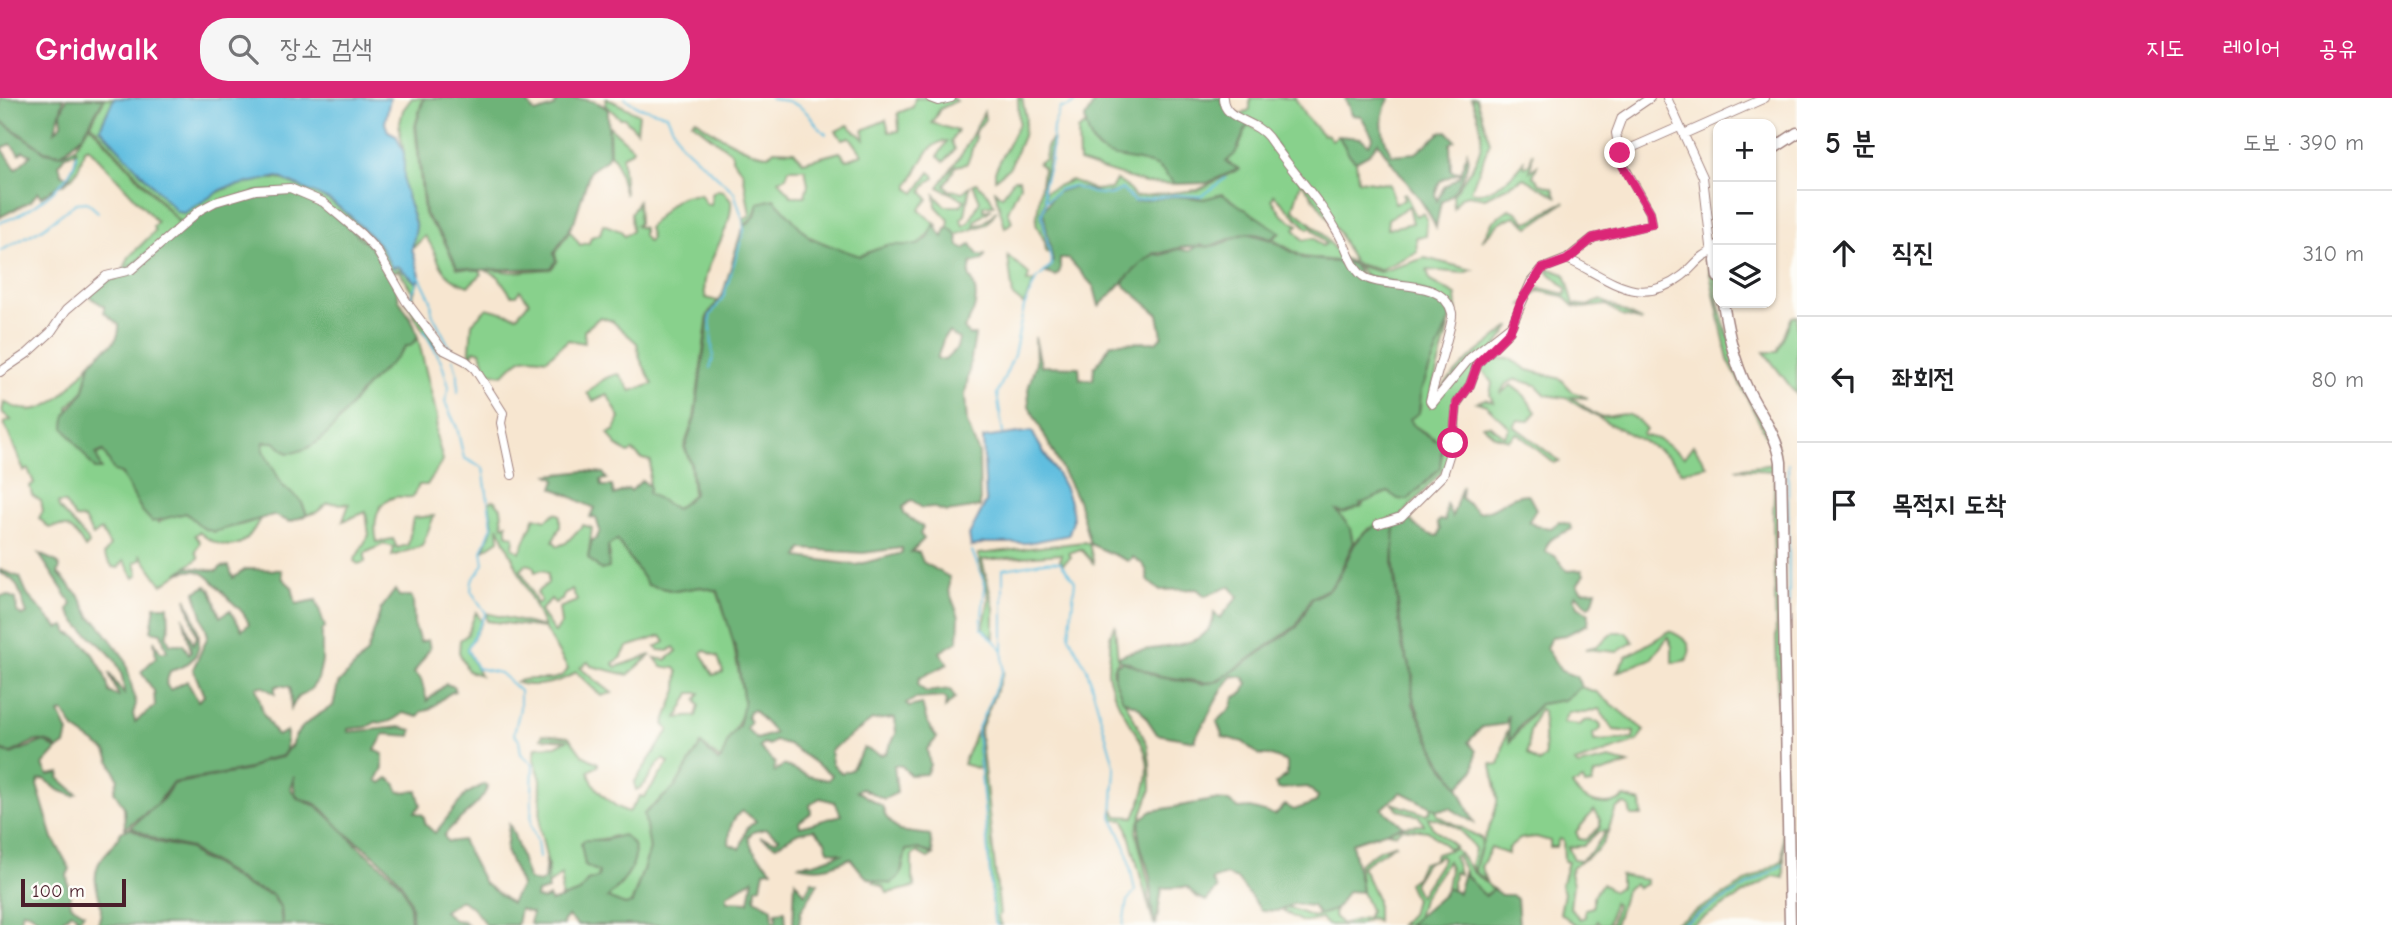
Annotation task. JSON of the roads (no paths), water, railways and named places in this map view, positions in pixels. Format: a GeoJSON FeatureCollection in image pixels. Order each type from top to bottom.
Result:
{"type":"FeatureCollection","features":[{"type":"Feature","properties":{"kind":"street"},"geometry":{"type":"LineString","coordinates":[[930,98],[938,101],[951,98]]}},
{"type":"Feature","properties":{"kind":"street"},"geometry":{"type":"LineString","coordinates":[[1223,98],[1228,112],[1237,119],[1259,125],[1339,233],[1361,274],[1369,280],[1426,290],[1442,298],[1449,307],[1452,322],[1435,375],[1430,401],[1433,404],[1470,358],[1512,325]]}},
{"type":"Feature","properties":{"kind":"street"},"geometry":{"type":"LineString","coordinates":[[1378,524],[1401,517],[1443,475],[1453,443],[1457,403],[1470,385],[1478,363],[1505,337],[1536,275],[1542,269],[1567,260],[1593,238],[1652,224],[1650,212],[1620,161],[1616,133],[1622,117],[1650,98]]}},
{"type":"Feature","properties":{"kind":"street"},"geometry":{"type":"LineString","coordinates":[[1667,98],[1703,177],[1713,247]]}},
{"type":"Feature","properties":{"kind":"street"},"geometry":{"type":"LineString","coordinates":[[1620,153],[1765,98]]}},
{"type":"Feature","properties":{"kind":"street"},"geometry":{"type":"LineString","coordinates":[[1776,147],[1797,133]]}},
{"type":"Feature","properties":{"kind":"street"},"geometry":{"type":"LineString","coordinates":[[0,372],[29,353],[51,332],[66,310],[106,276],[131,270],[200,210],[215,202],[256,190],[290,188],[309,194],[347,219],[377,251],[406,301],[442,349],[466,361],[475,369],[503,413],[501,422],[512,475]]}},
{"type":"Feature","properties":{"kind":"street"},"geometry":{"type":"LineString","coordinates":[[1567,260],[1613,285],[1645,291],[1674,282],[1713,250]]}},
{"type":"Feature","properties":{"kind":"street"},"geometry":{"type":"LineString","coordinates":[[1724,308],[1736,362],[1746,387],[1775,437],[1781,462],[1790,925]]}},
{"type":"Feature","properties":{"kind":"water"},"geometry":{"type":"Polygon","coordinates":[[[114,98],[390,98],[385,123],[388,131],[396,135],[404,153],[404,186],[416,227],[412,249],[420,275],[417,283],[398,266],[392,268],[379,244],[348,214],[329,200],[278,177],[225,188],[184,213],[177,212],[100,128],[114,98]]]}},
{"type":"Feature","properties":{"kind":"water"},"geometry":{"type":"Polygon","coordinates":[[[1032,431],[1068,496],[1073,520],[1069,535],[1027,543],[984,543],[971,547],[969,535],[986,502],[983,438],[1032,431]]]}},
{"type":"Feature","properties":{"kind":"waterway"},"geometry":{"type":"LineString","coordinates":[[625,98],[636,106],[667,115],[680,143],[734,192],[743,220],[744,231],[724,296],[710,316],[713,359],[710,368]]}},
{"type":"Feature","properties":{"kind":"waterway"},"geometry":{"type":"LineString","coordinates":[[770,98],[798,106],[826,134]]}},
{"type":"Feature","properties":{"kind":"waterway"},"geometry":{"type":"LineString","coordinates":[[1003,433],[997,394],[1014,355],[1024,307],[1036,280],[1052,265],[1042,214],[1046,201],[1043,187],[1051,160],[1053,127],[1060,108],[1068,107],[1081,98]]}},
{"type":"Feature","properties":{"kind":"waterway"},"geometry":{"type":"LineString","coordinates":[[0,222],[22,213],[47,196],[68,175],[76,154]]}},
{"type":"Feature","properties":{"kind":"waterway"},"geometry":{"type":"LineString","coordinates":[[1047,200],[1059,190],[1072,186],[1092,193],[1111,195],[1122,189],[1134,201],[1174,195],[1201,196],[1226,178]]}},
{"type":"Feature","properties":{"kind":"waterway"},"geometry":{"type":"LineString","coordinates":[[0,251],[43,228],[76,203],[87,202],[98,212]]}},
{"type":"Feature","properties":{"kind":"waterway"},"geometry":{"type":"LineString","coordinates":[[420,277],[431,300],[432,313],[451,350]]}},
{"type":"Feature","properties":{"kind":"waterway"},"geometry":{"type":"LineString","coordinates":[[410,298],[417,283]]}},
{"type":"Feature","properties":{"kind":"waterway"},"geometry":{"type":"LineString","coordinates":[[424,331],[441,361],[449,387],[445,402],[457,428],[464,458],[483,468],[492,526],[482,551],[484,564],[472,581],[471,591],[486,613],[467,649],[477,668],[500,673],[520,691],[520,708],[514,734],[519,740],[521,754],[533,764],[531,825],[539,858]]}},
{"type":"Feature","properties":{"kind":"waterway"},"geometry":{"type":"LineString","coordinates":[[453,359],[458,376],[458,392]]}},
{"type":"Feature","properties":{"kind":"waterway"},"geometry":{"type":"LineString","coordinates":[[1788,464],[1789,624]]}},
{"type":"Feature","properties":{"kind":"waterway"},"geometry":{"type":"LineString","coordinates":[[972,551],[985,585],[981,627],[1002,649]]}},
{"type":"Feature","properties":{"kind":"waterway"},"geometry":{"type":"LineString","coordinates":[[997,925],[994,920],[977,730],[1003,671],[1003,569],[1053,561],[1060,562],[1075,581],[1069,636],[1087,669],[1115,768],[1112,817],[1126,848],[1135,891],[1127,901],[1123,925]]}},
{"type":"Feature","properties":{"kind":"waterway"},"geometry":{"type":"LineString","coordinates":[[1794,846],[1794,876]]}},
{"type":"Feature","properties":{"kind":"waterway"},"geometry":{"type":"LineString","coordinates":[[1680,925],[1784,864]]}}]}
